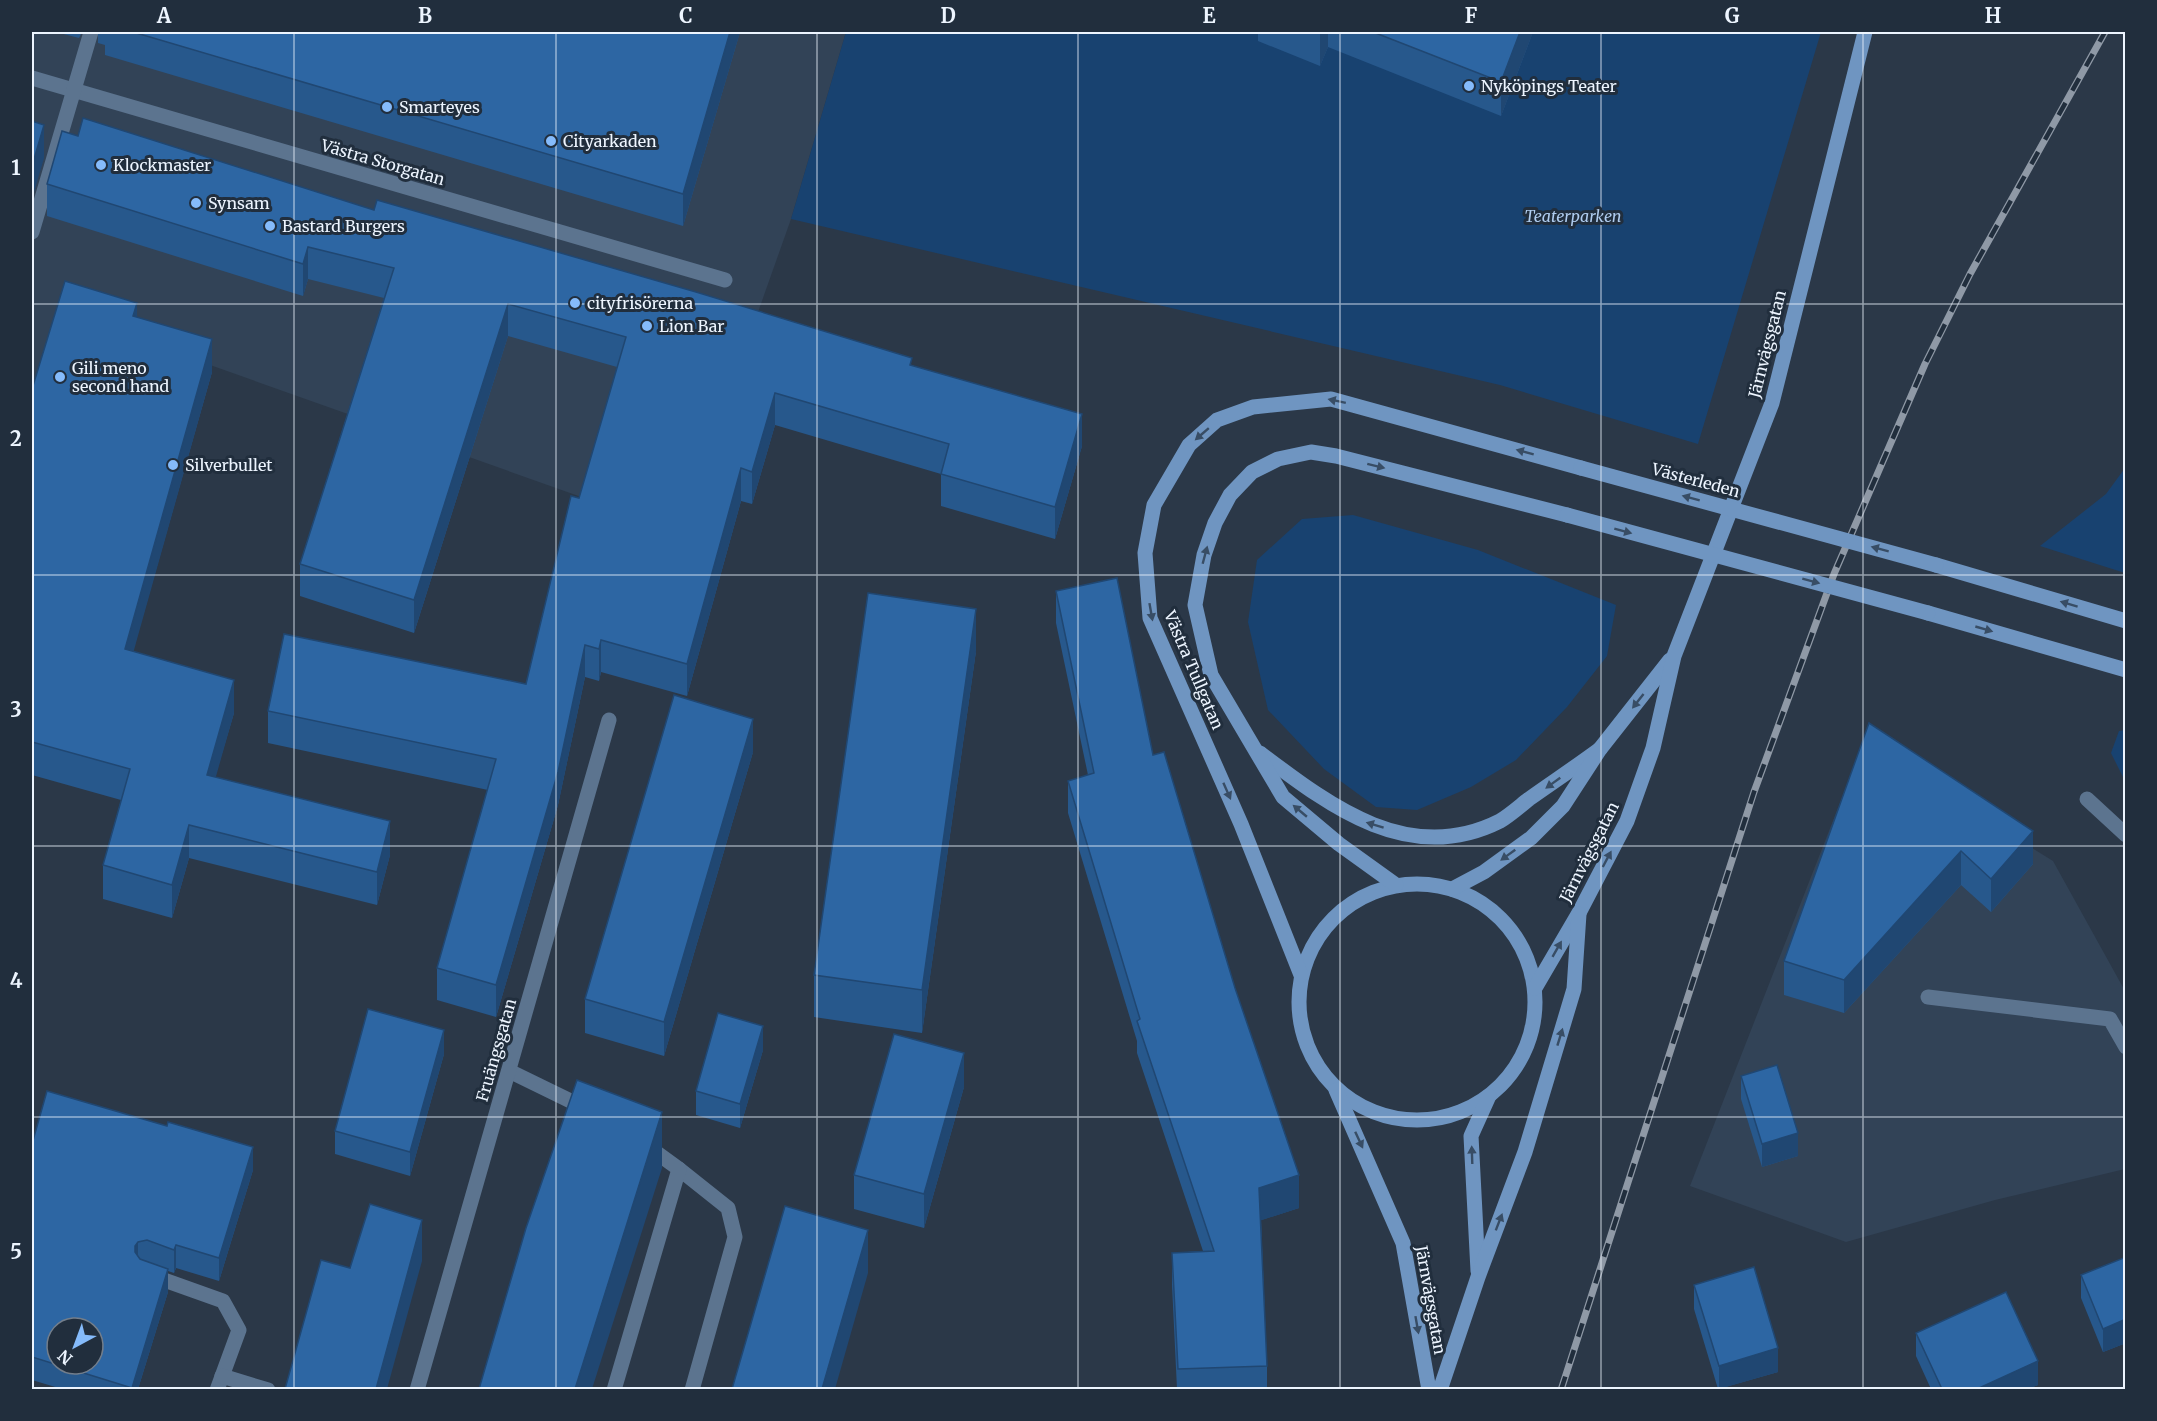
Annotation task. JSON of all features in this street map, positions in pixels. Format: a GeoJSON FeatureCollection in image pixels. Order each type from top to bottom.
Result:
{"type":"FeatureCollection","features":[{"type":"Feature","properties":{"kind":"main road","name":"Järnvägsgatan"},"geometry":{"type":"LineString","coordinates":[[1534,988],[1580,911],[1627,821],[1653,748],[1674,656],[1772,403],[1865,32]]}},
{"type":"Feature","properties":{"kind":"main road","name":"Västerleden"},"geometry":{"type":"LineString","coordinates":[[1253,407],[1331,399],[1936,565],[2126,621]]}},
{"type":"Feature","properties":{"kind":"main road","name":"Västra Tullgatan"},"geometry":{"type":"LineString","coordinates":[[1253,407],[1217,420],[1189,445],[1154,505],[1145,553],[1150,618],[1241,824],[1301,975]]}},
{"type":"Feature","properties":{"kind":"main road","name":"Västra Tullgatan"},"geometry":{"type":"LineString","coordinates":[[1396,885],[1339,844],[1283,797],[1251,747],[1211,675],[1195,605],[1204,555],[1215,523],[1230,495],[1252,472],[1278,459],[1311,453],[1336,456],[1566,515],[1928,613],[2126,670]]}},
{"type":"Feature","properties":{"kind":"main road","name":"Järnvägsgatan"},"geometry":{"type":"LineString","coordinates":[[1452,889],[1484,872],[1531,838],[1563,806],[1600,749],[1674,656]]}},
{"type":"Feature","properties":{"kind":"main road"},"geometry":{"type":"LineString","coordinates":[[1251,747],[1315,794],[1334,805],[1363,821],[1413,837],[1454,837],[1500,820],[1600,749]]}},
{"type":"Feature","properties":{"kind":"main road","name":"Västra Tullgatan"},"geometry":{"type":"LineString","coordinates":[[1424,883],[1452,889],[1483,904],[1508,926],[1526,955],[1534,988],[1534,1018],[1527,1048],[1511,1074],[1489,1096],[1460,1113],[1427,1120],[1394,1118],[1361,1107],[1335,1087],[1311,1054],[1299,1016],[1301,975],[1314,943],[1335,916],[1363,896],[1396,885],[1424,883]]}},
{"type":"Feature","properties":{"kind":"main road"},"geometry":{"type":"LineString","coordinates":[[1478,1276],[1525,1152],[1574,989],[1580,911]]}},
{"type":"Feature","properties":{"kind":"main road","name":"Järnvägsgatan"},"geometry":{"type":"LineString","coordinates":[[1335,1087],[1368,1157],[1403,1243],[1429,1389]]}},
{"type":"Feature","properties":{"kind":"main road","name":"Järnvägsgatan"},"geometry":{"type":"LineString","coordinates":[[1440,1389],[1478,1276],[1472,1136],[1489,1096]]}},
{"type":"Feature","properties":{"kind":"street"},"geometry":{"type":"LineString","coordinates":[[32,232],[91,32]]}},
{"type":"Feature","properties":{"kind":"street","name":"Västra Storgatan"},"geometry":{"type":"LineString","coordinates":[[32,78],[725,280]]}},
{"type":"Feature","properties":{"kind":"street","name":"Fruängsgatan"},"geometry":{"type":"LineString","coordinates":[[417,1389],[609,720]]}},
{"type":"Feature","properties":{"kind":"street"},"geometry":{"type":"LineString","coordinates":[[2087,799],[2126,835]]}},
{"type":"Feature","properties":{"kind":"street"},"geometry":{"type":"LineString","coordinates":[[1928,997],[2110,1019],[2126,1047]]}},
{"type":"Feature","properties":{"kind":"street"},"geometry":{"type":"LineString","coordinates":[[509,1071],[604,1118]]}},
{"type":"Feature","properties":{"kind":"street"},"geometry":{"type":"LineString","coordinates":[[632,1134],[728,1208],[735,1238],[692,1389]]}},
{"type":"Feature","properties":{"kind":"street"},"geometry":{"type":"LineString","coordinates":[[614,1389],[680,1169]]}},
{"type":"Feature","properties":{"kind":"street"},"geometry":{"type":"LineString","coordinates":[[144,1273],[223,1301],[239,1330],[220,1383],[268,1389]]}},
{"type":"Feature","properties":{"kind":"shaded area"},"geometry":{"type":"Polygon","coordinates":[[[32,32],[846,32],[791,219],[680,532],[148,343],[32,712],[32,32]]]}},
{"type":"Feature","properties":{"kind":"shaded area"},"geometry":{"type":"Polygon","coordinates":[[[1863,744],[2053,861],[2125,991],[2125,1169],[1995,1200],[1846,1242],[1690,1186],[1863,744]]]}},
{"type":"Feature","properties":{"kind":"green space","name":"Teaterparken"},"geometry":{"type":"Polygon","coordinates":[[[846,32],[1821,32],[1698,444],[1500,385],[791,219],[846,32]]]}},
{"type":"Feature","properties":{"kind":"green space"},"geometry":{"type":"Polygon","coordinates":[[[2125,468],[2125,573],[2040,546],[2106,494],[2125,468]]]}},
{"type":"Feature","properties":{"kind":"green space"},"geometry":{"type":"Polygon","coordinates":[[[1353,515],[1478,550],[1616,605],[1607,656],[1567,707],[1516,760],[1471,787],[1417,810],[1376,807],[1324,769],[1268,710],[1248,622],[1257,560],[1302,519],[1353,515]]]}},
{"type":"Feature","properties":{"kind":"green space"},"geometry":{"type":"Polygon","coordinates":[[[2126,730],[2125,781],[2111,753],[2119,731],[2126,730]]]}},
{"type":"Feature","properties":{"kind":"building","name":"Cityarkaden"},"geometry":{"type":"Polygon","coordinates":[[[133,32],[730,32],[683,194],[133,32]]]}},
{"type":"Feature","properties":{"kind":"building"},"geometry":{"type":"Polygon","coordinates":[[[1373,32],[1520,32],[1501,82],[1373,32]]]}},
{"type":"Feature","properties":{"kind":"building"},"geometry":{"type":"Polygon","coordinates":[[[83,118],[374,210],[377,200],[696,292],[912,358],[910,365],[1082,414],[1055,507],[941,474],[949,444],[775,393],[752,472],[741,468],[687,664],[601,640],[599,649],[585,645],[558,772],[496,985],[437,968],[496,759],[268,711],[284,634],[526,684],[571,496],[579,498],[626,337],[508,304],[414,600],[300,564],[394,268],[308,247],[303,264],[47,184],[62,131],[78,136],[83,118]]]}},
{"type":"Feature","properties":{"kind":"building"},"geometry":{"type":"Polygon","coordinates":[[[32,121],[44,125],[32,166],[32,121]]]}},
{"type":"Feature","properties":{"kind":"building"},"geometry":{"type":"Polygon","coordinates":[[[65,281],[137,303],[133,316],[212,339],[125,649],[234,680],[207,775],[390,821],[377,872],[189,825],[172,885],[103,865],[130,769],[32,742],[32,389],[65,281]]]}},
{"type":"Feature","properties":{"kind":"building"},"geometry":{"type":"Polygon","coordinates":[[[1117,578],[1153,755],[1164,752],[1235,988],[1299,1175],[1259,1188],[1267,1366],[1178,1369],[1172,1253],[1214,1251],[1137,1021],[1140,1019],[1068,781],[1094,773],[1056,591],[1117,578]]]}},
{"type":"Feature","properties":{"kind":"building"},"geometry":{"type":"Polygon","coordinates":[[[868,593],[976,609],[922,990],[814,975],[868,593]]]}},
{"type":"Feature","properties":{"kind":"building"},"geometry":{"type":"Polygon","coordinates":[[[674,695],[753,719],[664,1022],[585,999],[674,695]]]}},
{"type":"Feature","properties":{"kind":"building"},"geometry":{"type":"Polygon","coordinates":[[[1869,723],[2033,831],[1991,879],[1961,851],[1844,980],[1784,961],[1869,723]]]}},
{"type":"Feature","properties":{"kind":"building"},"geometry":{"type":"Polygon","coordinates":[[[368,1009],[444,1030],[410,1152],[335,1131],[368,1009]]]}},
{"type":"Feature","properties":{"kind":"building"},"geometry":{"type":"Polygon","coordinates":[[[718,1013],[763,1026],[740,1104],[696,1091],[718,1013]]]}},
{"type":"Feature","properties":{"kind":"building"},"geometry":{"type":"Polygon","coordinates":[[[894,1034],[964,1053],[924,1194],[854,1175],[894,1034]]]}},
{"type":"Feature","properties":{"kind":"building"},"geometry":{"type":"Polygon","coordinates":[[[1777,1065],[1798,1133],[1762,1144],[1741,1076],[1777,1065]]]}},
{"type":"Feature","properties":{"kind":"building"},"geometry":{"type":"Polygon","coordinates":[[[577,1080],[662,1112],[575,1389],[479,1389],[526,1228],[577,1080]]]}},
{"type":"Feature","properties":{"kind":"building"},"geometry":{"type":"Polygon","coordinates":[[[47,1091],[167,1126],[168,1122],[253,1147],[219,1258],[176,1245],[174,1250],[147,1240],[138,1242],[135,1246],[135,1252],[140,1259],[168,1269],[132,1388],[93,1376],[105,1376],[105,1316],[45,1316],[45,1361],[32,1357],[32,1144],[47,1091]]]}},
{"type":"Feature","properties":{"kind":"building"},"geometry":{"type":"Polygon","coordinates":[[[370,1204],[422,1220],[376,1389],[285,1389],[321,1260],[350,1268],[370,1204]]]}},
{"type":"Feature","properties":{"kind":"building"},"geometry":{"type":"Polygon","coordinates":[[[785,1206],[868,1230],[822,1389],[732,1389],[785,1206]]]}},
{"type":"Feature","properties":{"kind":"building"},"geometry":{"type":"Polygon","coordinates":[[[2126,1257],[2126,1319],[2103,1329],[2081,1275],[2126,1257]]]}},
{"type":"Feature","properties":{"kind":"building"},"geometry":{"type":"Polygon","coordinates":[[[1754,1267],[1778,1348],[1719,1366],[1694,1285],[1754,1267]]]}},
{"type":"Feature","properties":{"kind":"building"},"geometry":{"type":"Polygon","coordinates":[[[2006,1292],[2038,1361],[1977,1389],[1942,1389],[1916,1333],[2006,1292]]]}},
{"type":"Feature","properties":{"kind":"railway"},"geometry":{"type":"LineString","coordinates":[[1561,1390],[1754,792],[1834,574],[1925,364],[1970,274],[2105,32]]}},
{"type":"Feature","properties":{"kind":"place","name":"Nyköpings Teater"},"geometry":{"type":"Point","coordinates":[1469,86]}},
{"type":"Feature","properties":{"kind":"place","name":"Smarteyes"},"geometry":{"type":"Point","coordinates":[387,107]}},
{"type":"Feature","properties":{"kind":"place","name":"Cityarkaden"},"geometry":{"type":"Point","coordinates":[551,141]}},
{"type":"Feature","properties":{"kind":"place","name":"Klockmaster"},"geometry":{"type":"Point","coordinates":[101,165]}},
{"type":"Feature","properties":{"kind":"place","name":"Synsam"},"geometry":{"type":"Point","coordinates":[196,203]}},
{"type":"Feature","properties":{"kind":"place","name":"Bastard Burgers"},"geometry":{"type":"Point","coordinates":[270,226]}},
{"type":"Feature","properties":{"kind":"place","name":"cityfrisörerna"},"geometry":{"type":"Point","coordinates":[575,303]}},
{"type":"Feature","properties":{"kind":"place","name":"Lion Bar"},"geometry":{"type":"Point","coordinates":[647,326]}},
{"type":"Feature","properties":{"kind":"place","name":"Gili meno second hand"},"geometry":{"type":"Point","coordinates":[60,377]}},
{"type":"Feature","properties":{"kind":"place","name":"Silverbullet"},"geometry":{"type":"Point","coordinates":[173,465]}}]}
